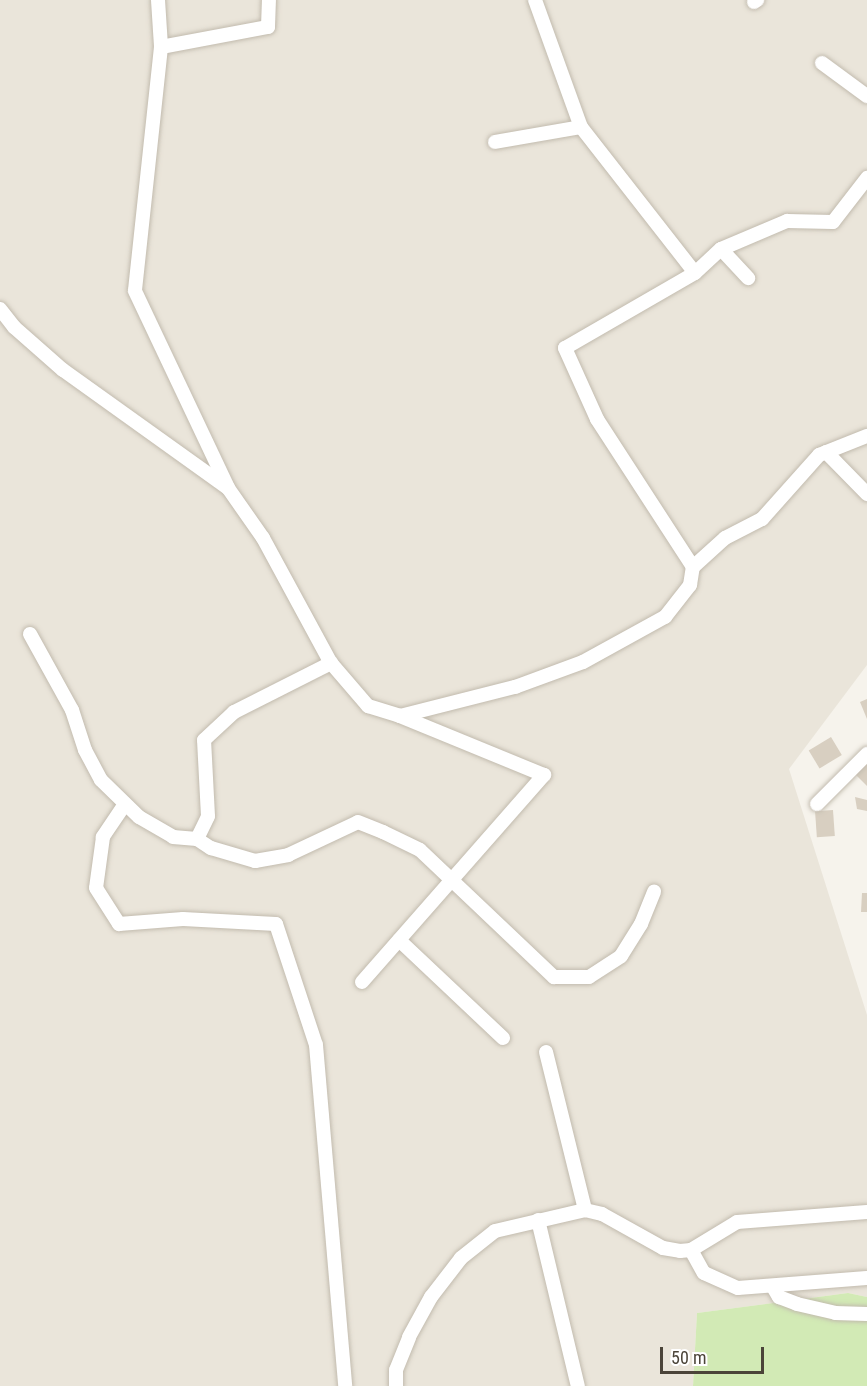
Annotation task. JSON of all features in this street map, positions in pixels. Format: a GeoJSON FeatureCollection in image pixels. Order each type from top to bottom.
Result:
{"type":"FeatureCollection","features":[{"type":"Feature","properties":{"kind":"street"},"geometry":{"type":"LineString","coordinates":[[158,0],[161,47],[135,291],[228,488],[264,538],[331,663],[368,706],[400,716],[544,775],[362,982]]}},
{"type":"Feature","properties":{"kind":"street"},"geometry":{"type":"LineString","coordinates":[[161,47],[268,27],[269,0]]}},
{"type":"Feature","properties":{"kind":"street"},"geometry":{"type":"LineString","coordinates":[[535,0],[581,127],[695,273]]}},
{"type":"Feature","properties":{"kind":"street"},"geometry":{"type":"LineString","coordinates":[[822,63],[867,96]]}},
{"type":"Feature","properties":{"kind":"street"},"geometry":{"type":"LineString","coordinates":[[495,142],[581,127]]}},
{"type":"Feature","properties":{"kind":"street"},"geometry":{"type":"LineString","coordinates":[[693,567],[597,419],[565,348],[695,273],[721,249],[787,221],[833,222],[867,178]]}},
{"type":"Feature","properties":{"kind":"street"},"geometry":{"type":"LineString","coordinates":[[721,249],[748,278]]}},
{"type":"Feature","properties":{"kind":"street"},"geometry":{"type":"LineString","coordinates":[[0,309],[14,327],[63,370],[228,488]]}},
{"type":"Feature","properties":{"kind":"street"},"geometry":{"type":"LineString","coordinates":[[400,716],[515,687],[583,662],[664,617],[690,585],[693,567],[725,538],[762,519],[819,455],[867,435]]}},
{"type":"Feature","properties":{"kind":"street"},"geometry":{"type":"LineString","coordinates":[[826,452],[867,494]]}},
{"type":"Feature","properties":{"kind":"street"},"geometry":{"type":"LineString","coordinates":[[30,634],[72,710],[85,750],[101,780],[139,817],[173,837],[197,838],[211,848],[255,861],[288,855],[358,822],[420,850],[454,879],[554,977],[589,977],[621,956],[641,924],[654,892]]}},
{"type":"Feature","properties":{"kind":"street"},"geometry":{"type":"LineString","coordinates":[[197,838],[208,816],[204,740],[234,712],[331,663]]}},
{"type":"Feature","properties":{"kind":"street"},"geometry":{"type":"LineString","coordinates":[[817,804],[867,754]]}},
{"type":"Feature","properties":{"kind":"street"},"geometry":{"type":"LineString","coordinates":[[125,804],[103,837],[96,888],[119,924],[183,919],[276,924],[316,1045],[345,1386]]}},
{"type":"Feature","properties":{"kind":"street"},"geometry":{"type":"LineString","coordinates":[[399,940],[503,1038]]}},
{"type":"Feature","properties":{"kind":"street"},"geometry":{"type":"LineString","coordinates":[[546,1052],[585,1210]]}},
{"type":"Feature","properties":{"kind":"street"},"geometry":{"type":"LineString","coordinates":[[396,1386],[396,1370],[409,1336],[431,1297],[461,1258],[495,1231],[585,1210],[602,1214],[663,1248],[691,1250],[737,1222],[867,1212]]}},
{"type":"Feature","properties":{"kind":"street"},"geometry":{"type":"LineString","coordinates":[[538,1220],[578,1386]]}},
{"type":"Feature","properties":{"kind":"street"},"geometry":{"type":"LineString","coordinates":[[691,1250],[704,1273],[720,1283],[738,1288],[867,1278]]}},
{"type":"Feature","properties":{"kind":"street"},"geometry":{"type":"LineString","coordinates":[[773,1287],[779,1297],[797,1304],[835,1313],[867,1314]]}},
{"type":"Feature","properties":{"kind":"shaded area"},"geometry":{"type":"Polygon","coordinates":[[[0,0],[867,0],[867,665],[789,769],[867,1015],[867,1297],[848,1293],[697,1313],[693,1386],[0,1386],[0,0]]]}},
{"type":"Feature","properties":{"kind":"green space"},"geometry":{"type":"Polygon","coordinates":[[[848,1293],[867,1297],[867,1386],[693,1386],[697,1313],[848,1293]]]}},
{"type":"Feature","properties":{"kind":"building"},"geometry":{"type":"Polygon","coordinates":[[[867,699],[867,719],[860,702],[867,699]]]}},
{"type":"Feature","properties":{"kind":"building"},"geometry":{"type":"Polygon","coordinates":[[[831,737],[842,755],[820,768],[809,750],[831,737]]]}},
{"type":"Feature","properties":{"kind":"building"},"geometry":{"type":"Polygon","coordinates":[[[867,762],[867,786],[855,774],[867,762]]]}},
{"type":"Feature","properties":{"kind":"building"},"geometry":{"type":"Polygon","coordinates":[[[855,797],[867,800],[867,811],[857,809],[855,797]]]}},
{"type":"Feature","properties":{"kind":"building"},"geometry":{"type":"Polygon","coordinates":[[[833,810],[835,836],[817,837],[815,811],[833,810]]]}},
{"type":"Feature","properties":{"kind":"building"},"geometry":{"type":"Polygon","coordinates":[[[862,893],[867,893],[867,912],[861,912],[862,893]]]}}]}
